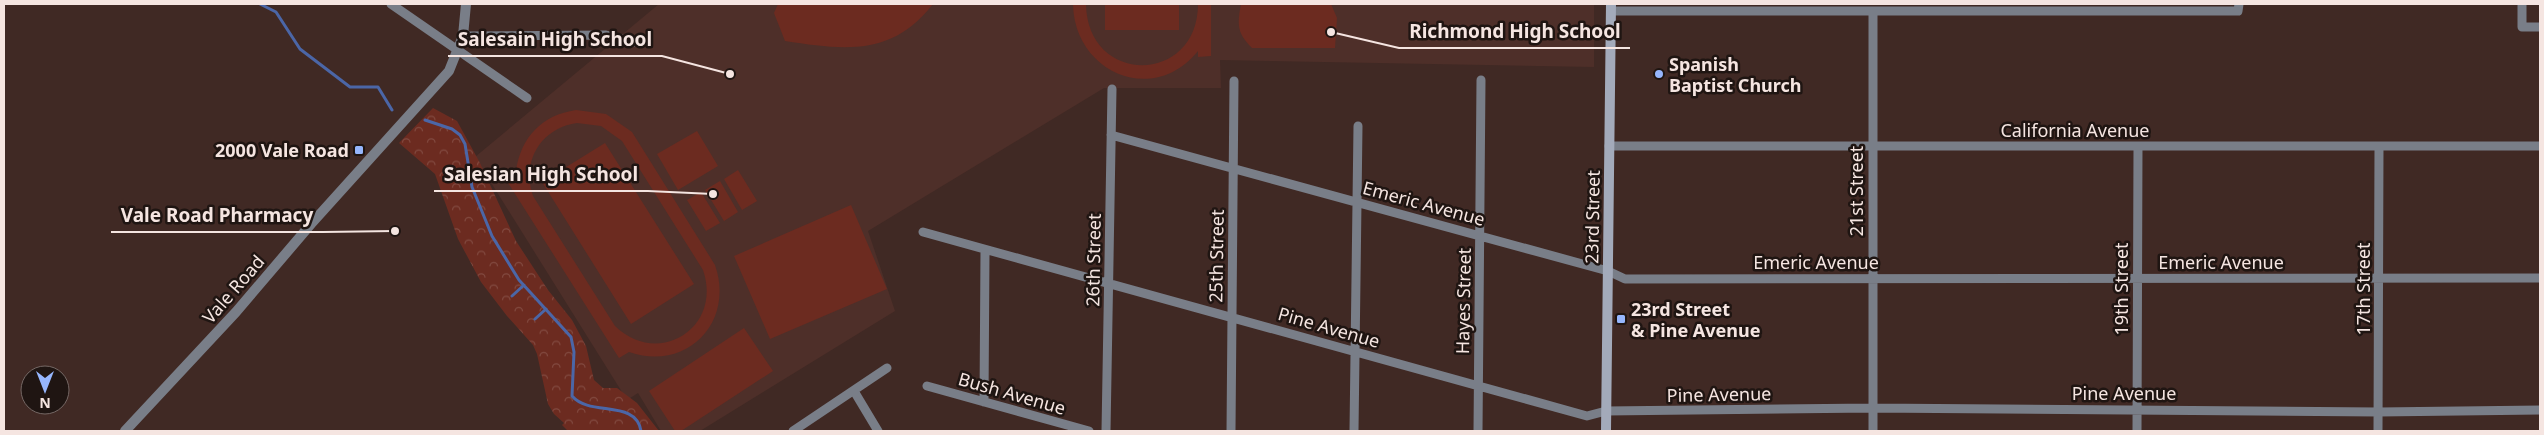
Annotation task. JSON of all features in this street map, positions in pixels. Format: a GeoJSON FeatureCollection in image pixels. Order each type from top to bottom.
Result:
{"type":"FeatureCollection","features":[{"type":"Feature","properties":{"kind":"main road","name":"23rd Street"},"geometry":{"type":"LineString","coordinates":[[1606,431],[1611,7]]}},
{"type":"Feature","properties":{"kind":"street"},"geometry":{"type":"LineString","coordinates":[[391,4],[528,98]]}},
{"type":"Feature","properties":{"kind":"street","name":"Vale Road"},"geometry":{"type":"LineString","coordinates":[[125,431],[236,312],[311,224],[450,71],[463,36],[466,4]]}},
{"type":"Feature","properties":{"kind":"street"},"geometry":{"type":"LineString","coordinates":[[2522,4],[2522,27],[2540,27]]}},
{"type":"Feature","properties":{"kind":"street"},"geometry":{"type":"LineString","coordinates":[[1611,7],[1873,11],[1982,7],[2239,7]]}},
{"type":"Feature","properties":{"kind":"street","name":"21st Street"},"geometry":{"type":"LineString","coordinates":[[1872,431],[1873,11]]}},
{"type":"Feature","properties":{"kind":"street"},"geometry":{"type":"LineString","coordinates":[[463,36],[606,35],[634,42]]}},
{"type":"Feature","properties":{"kind":"street","name":"Hayes Street"},"geometry":{"type":"LineString","coordinates":[[1478,431],[1481,80]]}},
{"type":"Feature","properties":{"kind":"street","name":"25th Street"},"geometry":{"type":"LineString","coordinates":[[1230,431],[1234,81]]}},
{"type":"Feature","properties":{"kind":"street","name":"26th Street"},"geometry":{"type":"LineString","coordinates":[[1106,431],[1112,89]]}},
{"type":"Feature","properties":{"kind":"street"},"geometry":{"type":"LineString","coordinates":[[1354,431],[1358,126]]}},
{"type":"Feature","properties":{"kind":"street","name":"Emeric Avenue"},"geometry":{"type":"LineString","coordinates":[[1111,135],[1608,271],[1626,279],[2540,278]]}},
{"type":"Feature","properties":{"kind":"street","name":"California Avenue"},"geometry":{"type":"LineString","coordinates":[[1609,146],[2540,146]]}},
{"type":"Feature","properties":{"kind":"street","name":"19th Street"},"geometry":{"type":"LineString","coordinates":[[2137,431],[2138,146]]}},
{"type":"Feature","properties":{"kind":"street","name":"17th Street"},"geometry":{"type":"LineString","coordinates":[[2378,431],[2379,146]]}},
{"type":"Feature","properties":{"kind":"street","name":"Pine Avenue"},"geometry":{"type":"LineString","coordinates":[[923,232],[985,251],[1109,282],[1587,416],[1606,411],[1872,408],[2379,412],[2540,410]]}},
{"type":"Feature","properties":{"kind":"street"},"geometry":{"type":"LineString","coordinates":[[984,402],[985,251]]}},
{"type":"Feature","properties":{"kind":"street"},"geometry":{"type":"LineString","coordinates":[[793,431],[887,368]]}},
{"type":"Feature","properties":{"kind":"street","name":"Bush Avenue"},"geometry":{"type":"LineString","coordinates":[[927,386],[1089,431]]}},
{"type":"Feature","properties":{"kind":"street"},"geometry":{"type":"LineString","coordinates":[[854,391],[878,431]]}},
{"type":"Feature","properties":{"kind":"shaded area"},"geometry":{"type":"Polygon","coordinates":[[[659,4],[1594,4],[1594,67],[1220,60],[1221,88],[1104,88],[868,231],[895,311],[700,431],[661,431],[638,393],[627,400],[475,157],[659,4]]]}},
{"type":"Feature","properties":{"kind":"green space"},"geometry":{"type":"Polygon","coordinates":[[[778,4],[933,4],[917,21],[901,33],[884,41],[866,46],[847,47],[785,41],[774,13],[778,4]]]}},
{"type":"Feature","properties":{"kind":"green space"},"geometry":{"type":"Polygon","coordinates":[[[1073,4],[1086,4],[1091,31],[1104,50],[1122,61],[1142,65],[1163,61],[1181,50],[1193,31],[1198,4],[1211,4],[1211,56],[1198,57],[1198,51],[1180,68],[1160,77],[1139,79],[1119,74],[1101,64],[1087,48],[1077,28],[1073,4]]]}},
{"type":"Feature","properties":{"kind":"green space"},"geometry":{"type":"Polygon","coordinates":[[[1105,4],[1179,4],[1179,30],[1105,30],[1105,4]]]}},
{"type":"Feature","properties":{"kind":"green space"},"geometry":{"type":"Polygon","coordinates":[[[1241,4],[1331,4],[1337,18],[1335,48],[1252,48],[1243,38],[1239,28],[1241,4]]]}},
{"type":"Feature","properties":{"kind":"green space"},"geometry":{"type":"Polygon","coordinates":[[[433,108],[457,121],[480,163],[516,241],[548,290],[572,320],[586,346],[594,380],[603,388],[617,388],[637,403],[659,431],[568,431],[562,425],[564,423],[554,414],[548,404],[537,354],[533,345],[507,316],[481,282],[458,239],[435,174],[399,143],[433,108]]]}},
{"type":"Feature","properties":{"kind":"green space"},"geometry":{"type":"Polygon","coordinates":[[[576,110],[606,114],[632,132],[715,265],[719,286],[718,305],[712,323],[701,337],[687,348],[670,355],[650,356],[629,352],[619,358],[505,178],[516,171],[523,148],[535,130],[553,117],[576,110]],[[577,123],[564,126],[544,139],[532,159],[530,183],[533,196],[615,326],[632,338],[650,343],[667,342],[683,336],[695,324],[704,309],[707,291],[703,270],[622,141],[601,126],[577,123]]]}},
{"type":"Feature","properties":{"kind":"green space"},"geometry":{"type":"Polygon","coordinates":[[[697,131],[718,166],[678,190],[657,154],[697,131]]]}},
{"type":"Feature","properties":{"kind":"green space"},"geometry":{"type":"Polygon","coordinates":[[[605,143],[694,284],[631,324],[542,182],[605,143]]]}},
{"type":"Feature","properties":{"kind":"green space"},"geometry":{"type":"Polygon","coordinates":[[[738,170],[757,201],[742,210],[724,179],[738,170]]]}},
{"type":"Feature","properties":{"kind":"green space"},"geometry":{"type":"Polygon","coordinates":[[[720,181],[738,212],[724,221],[705,190],[720,181]]]}},
{"type":"Feature","properties":{"kind":"green space"},"geometry":{"type":"Polygon","coordinates":[[[701,192],[720,223],[706,231],[687,200],[701,192]]]}},
{"type":"Feature","properties":{"kind":"green space"},"geometry":{"type":"Polygon","coordinates":[[[851,205],[887,289],[770,339],[734,256],[851,205]]]}},
{"type":"Feature","properties":{"kind":"green space"},"geometry":{"type":"Polygon","coordinates":[[[744,328],[773,371],[681,431],[675,431],[649,391],[744,328]]]}},
{"type":"Feature","properties":{"kind":"waterway"},"geometry":{"type":"LineString","coordinates":[[260,4],[276,12],[300,49],[350,87],[378,87],[392,110]]}},
{"type":"Feature","properties":{"kind":"waterway"},"geometry":{"type":"LineString","coordinates":[[425,120],[452,129],[460,135],[465,144],[472,187],[492,236],[519,280],[571,337],[574,352],[572,396],[590,406],[622,411],[631,415],[637,421],[641,431]]}},
{"type":"Feature","properties":{"kind":"waterway"},"geometry":{"type":"LineString","coordinates":[[512,296],[524,285]]}},
{"type":"Feature","properties":{"kind":"waterway"},"geometry":{"type":"LineString","coordinates":[[535,319],[546,309]]}},
{"type":"Feature","properties":{"kind":"place","name":"Richmond High School"},"geometry":{"type":"Point","coordinates":[1331,32]}},
{"type":"Feature","properties":{"kind":"place","name":"Salesain High School"},"geometry":{"type":"Point","coordinates":[730,74]}},
{"type":"Feature","properties":{"kind":"place","name":"Spanish Baptist Church"},"geometry":{"type":"Point","coordinates":[1659,74]}},
{"type":"Feature","properties":{"kind":"place","name":"2000 Vale Road"},"geometry":{"type":"Point","coordinates":[359,150]}},
{"type":"Feature","properties":{"kind":"place","name":"Salesian High School"},"geometry":{"type":"Point","coordinates":[713,194]}},
{"type":"Feature","properties":{"kind":"place","name":"Vale Road Pharmacy"},"geometry":{"type":"Point","coordinates":[395,231]}},
{"type":"Feature","properties":{"kind":"place","name":"23rd Street & Pine Avenue"},"geometry":{"type":"Point","coordinates":[1621,319]}}]}
